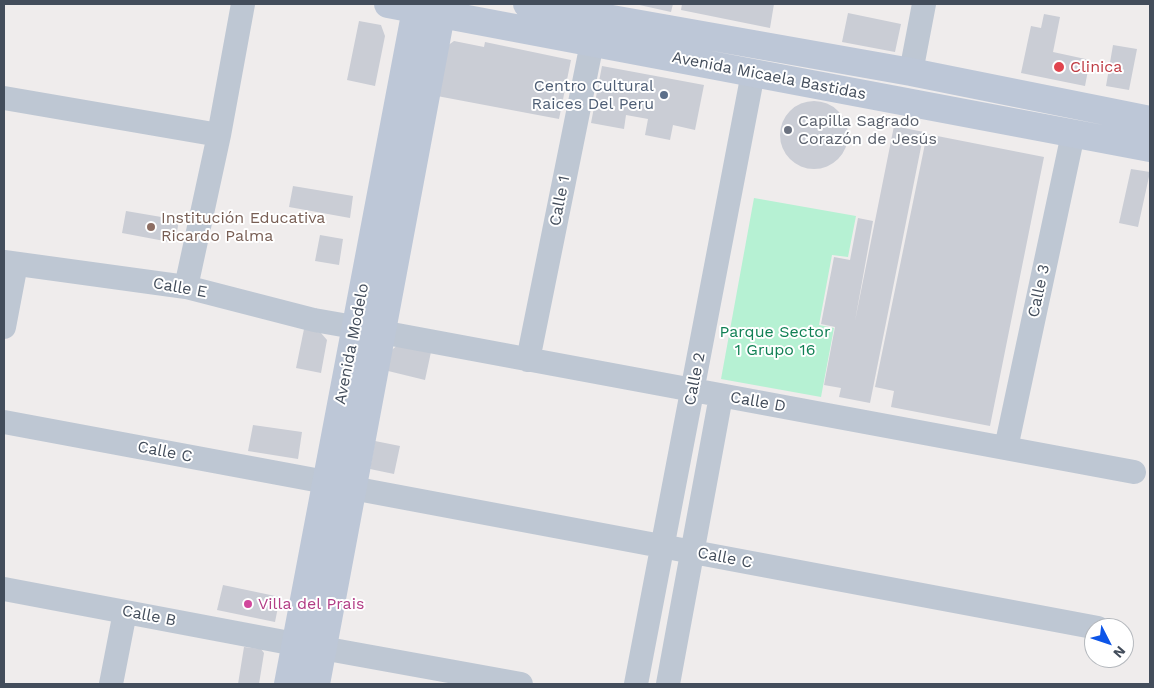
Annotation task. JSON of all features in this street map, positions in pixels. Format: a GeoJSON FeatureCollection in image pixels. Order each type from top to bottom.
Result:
{"type":"FeatureCollection","features":[{"type":"Feature","properties":{"kind":"main road","name":"Avenida Micaela Bastidas"},"geometry":{"type":"LineString","coordinates":[[388,4],[430,8],[592,43],[1150,148]]}},
{"type":"Feature","properties":{"kind":"main road","name":"Avenida Micaela Bastidas"},"geometry":{"type":"LineString","coordinates":[[527,4],[599,10],[1150,120]]}},
{"type":"Feature","properties":{"kind":"main road","name":"Avenida Modelo"},"geometry":{"type":"LineString","coordinates":[[288,684],[354,327],[430,8]]}},
{"type":"Feature","properties":{"kind":"main road","name":"Avenida Modelo"},"geometry":{"type":"LineString","coordinates":[[316,684],[381,332],[430,8]]}},
{"type":"Feature","properties":{"kind":"street"},"geometry":{"type":"LineString","coordinates":[[186,287],[243,4]]}},
{"type":"Feature","properties":{"kind":"street"},"geometry":{"type":"LineString","coordinates":[[911,72],[924,4]]}},
{"type":"Feature","properties":{"kind":"street","name":"Calle 1"},"geometry":{"type":"LineString","coordinates":[[528,360],[592,43]]}},
{"type":"Feature","properties":{"kind":"street","name":"Calle 2"},"geometry":{"type":"LineString","coordinates":[[636,684],[753,73]]}},
{"type":"Feature","properties":{"kind":"street"},"geometry":{"type":"LineString","coordinates":[[4,98],[218,135]]}},
{"type":"Feature","properties":{"kind":"street","name":"Calle 3"},"geometry":{"type":"LineString","coordinates":[[1006,448],[1073,134]]}},
{"type":"Feature","properties":{"kind":"street"},"geometry":{"type":"LineString","coordinates":[[4,327],[10,263]]}},
{"type":"Feature","properties":{"kind":"street","name":"Calle E"},"geometry":{"type":"LineString","coordinates":[[10,263],[186,287],[314,320],[354,327]]}},
{"type":"Feature","properties":{"kind":"street","name":"Calle D"},"geometry":{"type":"LineString","coordinates":[[381,332],[1134,472]]}},
{"type":"Feature","properties":{"kind":"street","name":"Calle 2"},"geometry":{"type":"LineString","coordinates":[[668,684],[721,396]]}},
{"type":"Feature","properties":{"kind":"street","name":"Calle C"},"geometry":{"type":"LineString","coordinates":[[4,422],[326,482]]}},
{"type":"Feature","properties":{"kind":"street","name":"Calle C"},"geometry":{"type":"LineString","coordinates":[[352,488],[1084,625]]}},
{"type":"Feature","properties":{"kind":"street","name":"Calle B"},"geometry":{"type":"LineString","coordinates":[[4,588],[295,644]]}},
{"type":"Feature","properties":{"kind":"street"},"geometry":{"type":"LineString","coordinates":[[112,684],[125,612]]}},
{"type":"Feature","properties":{"kind":"street"},"geometry":{"type":"LineString","coordinates":[[322,648],[521,684]]}},
{"type":"Feature","properties":{"kind":"green space","name":"Parque Sector 1 Grupo 16"},"geometry":{"type":"Polygon","coordinates":[[[754,198],[856,216],[848,257],[832,255],[819,325],[834,328],[821,397],[721,379],[754,198]]]}},
{"type":"Feature","properties":{"kind":"building"},"geometry":{"type":"Polygon","coordinates":[[[635,4],[673,4],[671,12],[635,4]]]}},
{"type":"Feature","properties":{"kind":"building"},"geometry":{"type":"Polygon","coordinates":[[[682,4],[774,4],[770,28],[681,10],[682,4]]]}},
{"type":"Feature","properties":{"kind":"building"},"geometry":{"type":"Polygon","coordinates":[[[848,13],[901,24],[895,52],[842,42],[848,13]]]}},
{"type":"Feature","properties":{"kind":"building"},"geometry":{"type":"Polygon","coordinates":[[[1044,14],[1060,17],[1053,52],[1090,60],[1085,86],[1021,73],[1031,26],[1041,28],[1044,14]]]}},
{"type":"Feature","properties":{"kind":"building"},"geometry":{"type":"Polygon","coordinates":[[[359,21],[381,25],[385,36],[375,86],[347,80],[359,21]]]}},
{"type":"Feature","properties":{"kind":"building"},"geometry":{"type":"Polygon","coordinates":[[[454,41],[484,47],[485,42],[571,60],[559,119],[437,96],[447,46],[454,41]]]}},
{"type":"Feature","properties":{"kind":"building"},"geometry":{"type":"Polygon","coordinates":[[[1113,45],[1137,49],[1129,90],[1106,86],[1113,45]]]}},
{"type":"Feature","properties":{"kind":"building"},"geometry":{"type":"Polygon","coordinates":[[[602,66],[704,85],[695,130],[673,125],[670,140],[645,135],[648,119],[626,115],[624,129],[591,123],[602,66]]]}},
{"type":"Feature","properties":{"kind":"building"},"geometry":{"type":"Polygon","coordinates":[[[807,101],[821,101],[833,106],[843,116],[848,128],[848,142],[843,154],[833,164],[821,169],[807,169],[795,164],[785,154],[780,142],[780,128],[785,116],[795,106],[807,101]]]}},
{"type":"Feature","properties":{"kind":"building"},"geometry":{"type":"Polygon","coordinates":[[[894,126],[924,132],[870,403],[839,397],[841,388],[824,385],[835,327],[821,324],[834,257],[850,260],[858,218],[873,221],[855,321],[894,126]]]}},
{"type":"Feature","properties":{"kind":"building"},"geometry":{"type":"Polygon","coordinates":[[[927,134],[1044,157],[990,426],[891,407],[894,391],[875,387],[927,134]]]}},
{"type":"Feature","properties":{"kind":"building"},"geometry":{"type":"Polygon","coordinates":[[[1131,169],[1150,172],[1138,227],[1119,223],[1131,169]]]}},
{"type":"Feature","properties":{"kind":"building"},"geometry":{"type":"Polygon","coordinates":[[[293,186],[353,196],[350,218],[289,207],[293,186]]]}},
{"type":"Feature","properties":{"kind":"building","name":"Institución Educativa Ricardo Palma"},"geometry":{"type":"Polygon","coordinates":[[[126,211],[179,220],[175,243],[122,233],[126,211]]]}},
{"type":"Feature","properties":{"kind":"building"},"geometry":{"type":"Polygon","coordinates":[[[320,235],[343,239],[339,265],[315,261],[320,235]]]}},
{"type":"Feature","properties":{"kind":"building"},"geometry":{"type":"Polygon","coordinates":[[[304,329],[321,333],[327,340],[321,373],[296,368],[304,329]]]}},
{"type":"Feature","properties":{"kind":"building"},"geometry":{"type":"Polygon","coordinates":[[[398,345],[431,352],[425,380],[384,370],[389,352],[398,345]]]}},
{"type":"Feature","properties":{"kind":"building"},"geometry":{"type":"Polygon","coordinates":[[[253,425],[302,432],[298,459],[248,451],[253,425]]]}},
{"type":"Feature","properties":{"kind":"building"},"geometry":{"type":"Polygon","coordinates":[[[375,441],[400,446],[394,474],[370,469],[375,441]]]}},
{"type":"Feature","properties":{"kind":"building","name":"Villa del Prais"},"geometry":{"type":"Polygon","coordinates":[[[223,585],[280,597],[275,622],[217,610],[223,585]]]}},
{"type":"Feature","properties":{"kind":"building"},"geometry":{"type":"Polygon","coordinates":[[[244,647],[261,649],[264,653],[259,684],[238,684],[244,647]]]}},
{"type":"Feature","properties":{"kind":"place","name":"Clinica"},"geometry":{"type":"Point","coordinates":[1059,67]}},
{"type":"Feature","properties":{"kind":"place","name":"Centro Cultural Raices Del Peru"},"geometry":{"type":"Point","coordinates":[664,95]}},
{"type":"Feature","properties":{"kind":"place","name":"Capilla Sagrado Corazón de Jesús"},"geometry":{"type":"Point","coordinates":[788,130]}},
{"type":"Feature","properties":{"kind":"place","name":"Institución Educativa Ricardo Palma"},"geometry":{"type":"Point","coordinates":[151,227]}},
{"type":"Feature","properties":{"kind":"place","name":"Villa del Prais"},"geometry":{"type":"Point","coordinates":[248,604]}}]}
